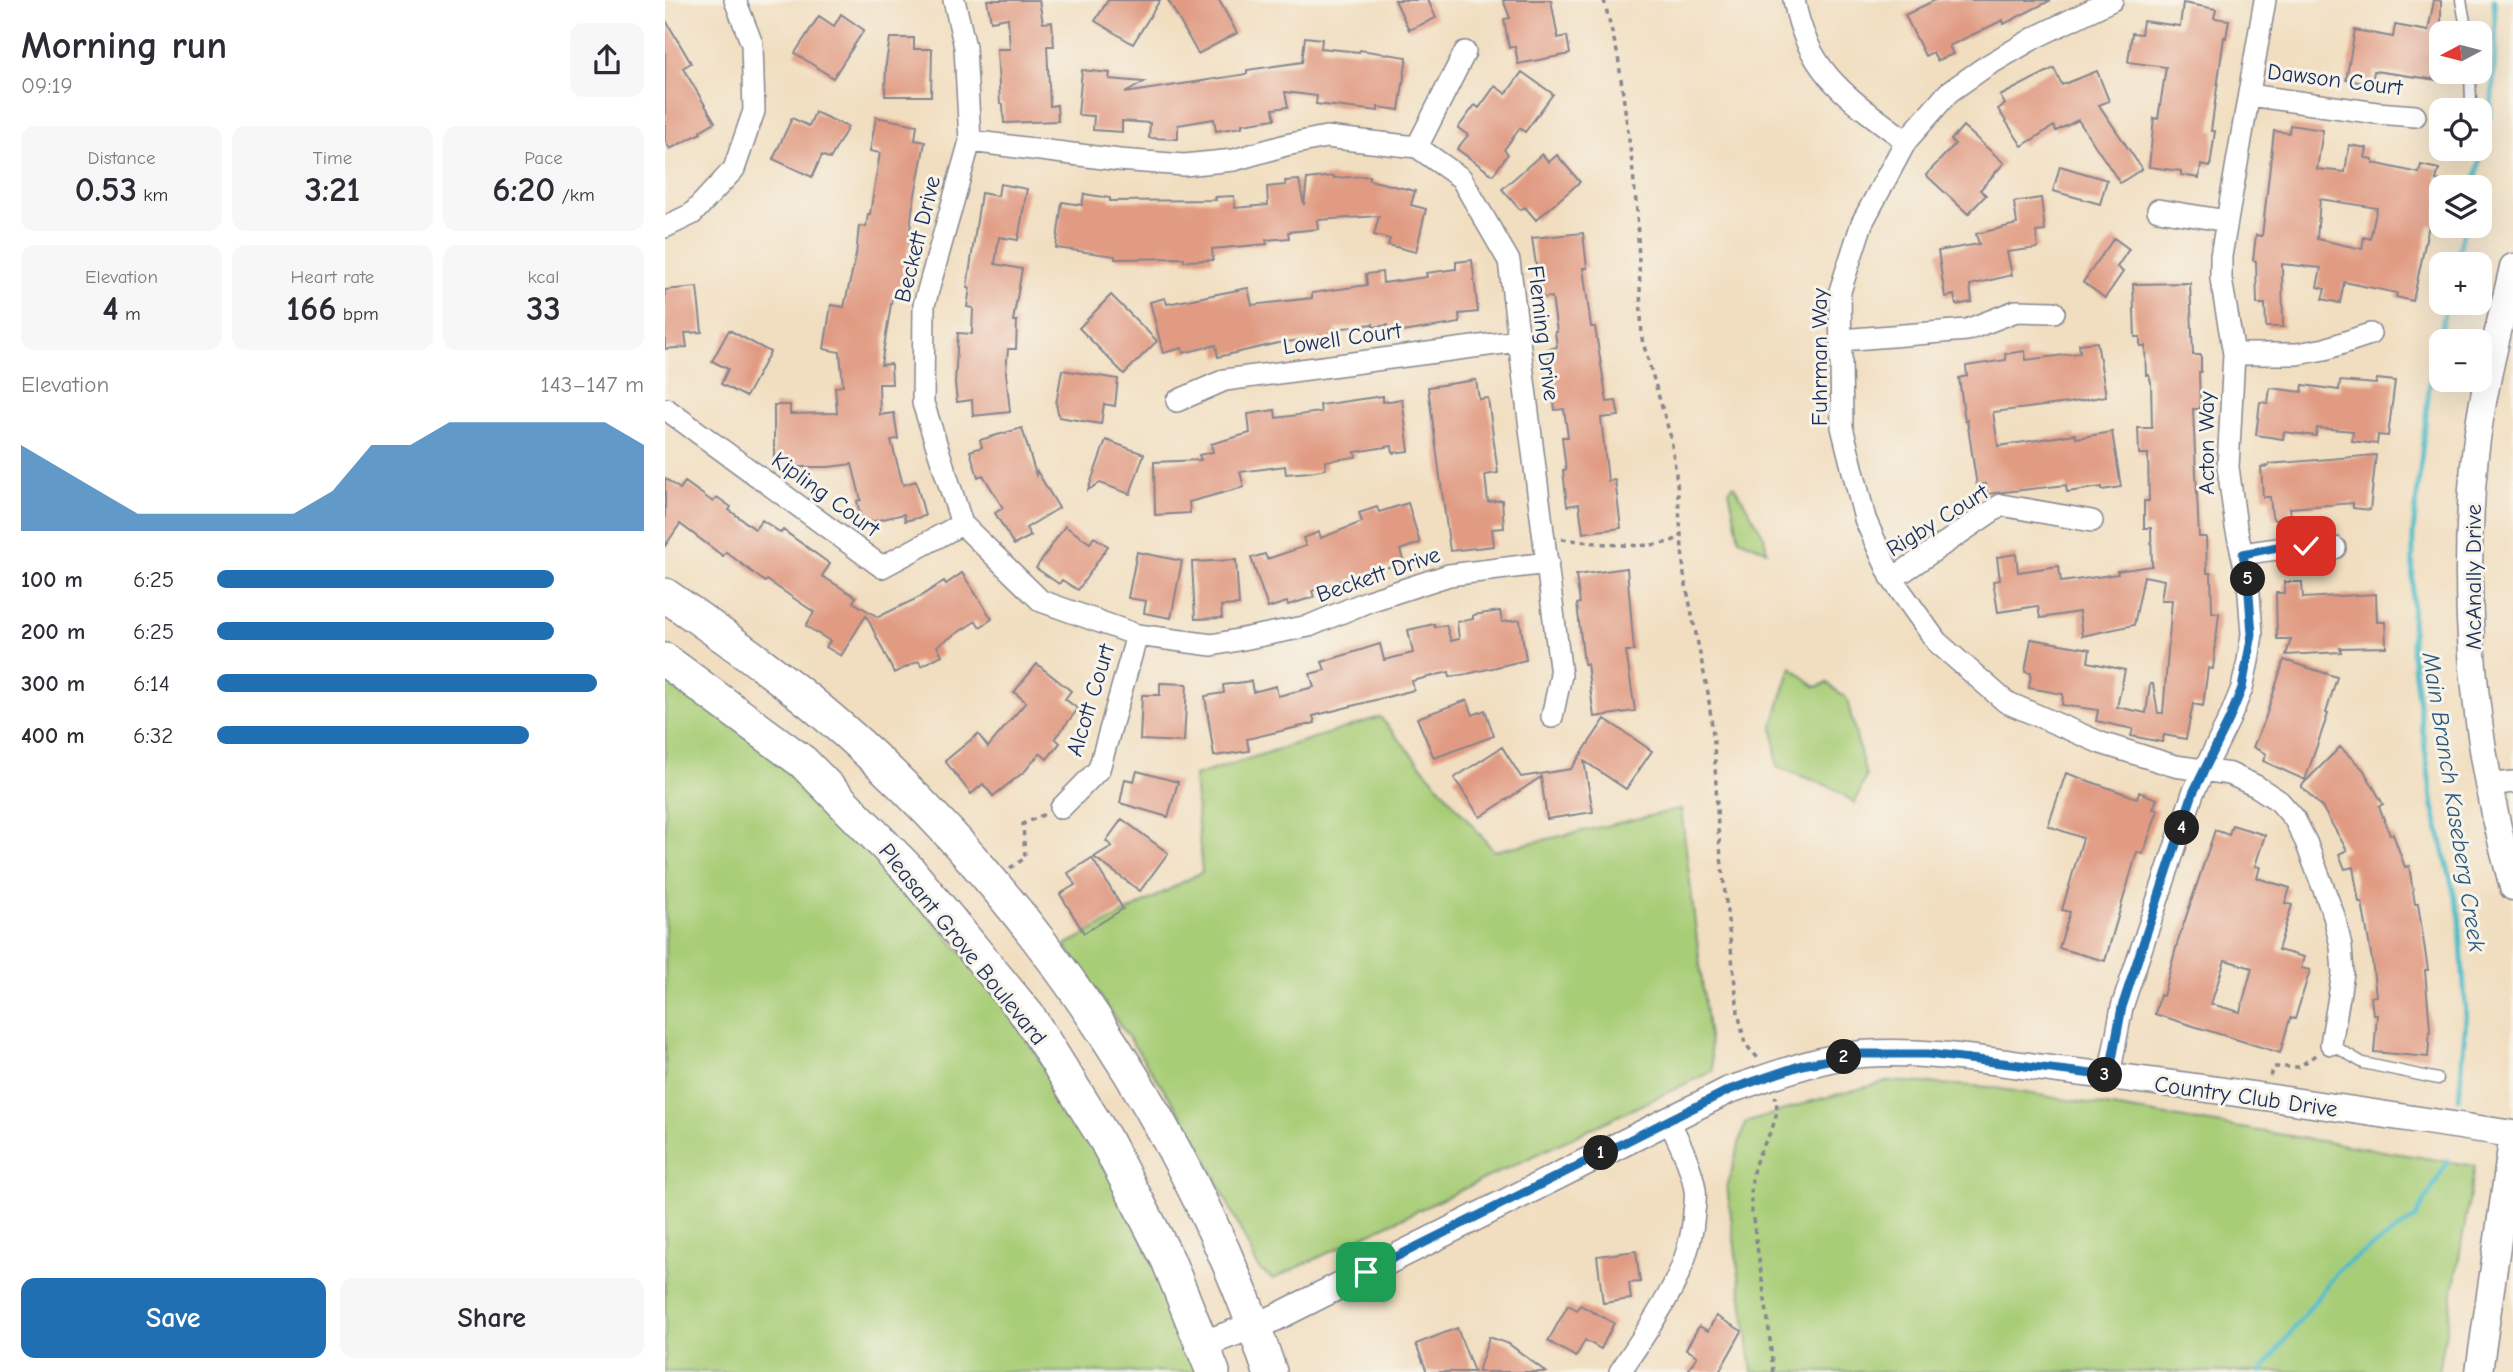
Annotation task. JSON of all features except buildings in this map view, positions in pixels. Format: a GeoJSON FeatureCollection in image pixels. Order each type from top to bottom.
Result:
{"type":"FeatureCollection","features":[{"type":"Feature","properties":{"kind":"main road"},"geometry":{"type":"LineString","coordinates":[[665,596],[746,652],[815,706],[908,792],[992,883],[1077,993],[1149,1104],[1215,1233],[1255,1326],[1271,1372]]}},
{"type":"Feature","properties":{"kind":"main road","name":"Pleasant Grove Boulevard"},"geometry":{"type":"LineString","coordinates":[[665,660],[803,762],[907,868],[1028,1017],[1105,1139],[1168,1260],[1208,1358]]}},
{"type":"Feature","properties":{"kind":"street"},"geometry":{"type":"LineString","coordinates":[[665,227],[692,214],[734,169],[754,111],[752,44],[735,0]]}},
{"type":"Feature","properties":{"kind":"street","name":"Beckett Drive"},"geometry":{"type":"LineString","coordinates":[[954,0],[965,47],[969,141],[924,305],[923,403],[962,524],[1041,601],[1137,635],[1212,645],[1309,625],[1369,601],[1449,575],[1548,563]]}},
{"type":"Feature","properties":{"kind":"street"},"geometry":{"type":"LineString","coordinates":[[1794,0],[1801,30],[1819,68],[1848,98],[1906,141]]}},
{"type":"Feature","properties":{"kind":"street","name":"Fuhrman Way"},"geometry":{"type":"LineString","coordinates":[[2112,0],[2036,37],[1985,67],[1949,92],[1906,141],[1862,223],[1840,291],[1842,426],[1865,519],[1892,579],[1937,642],[2005,702],[2101,744],[2175,766],[2230,774],[2279,801],[2294,818],[2334,916],[2341,946],[2343,973],[2340,1003],[2331,1044]]}},
{"type":"Feature","properties":{"kind":"street","name":"Acton Way"},"geometry":{"type":"LineString","coordinates":[[2109,1076],[2122,1007],[2203,770],[2242,688],[2252,634],[2251,606],[2228,467],[2234,354],[2221,279],[2221,256],[2265,0]]}},
{"type":"Feature","properties":{"kind":"street"},"geometry":{"type":"LineString","coordinates":[[1416,147],[1465,52]]}},
{"type":"Feature","properties":{"kind":"street","name":"Dawson Court"},"geometry":{"type":"LineString","coordinates":[[2249,95],[2415,116]]}},
{"type":"Feature","properties":{"kind":"street","name":"Fleming Drive"},"geometry":{"type":"LineString","coordinates":[[969,141],[1119,160],[1184,165],[1234,160],[1326,137],[1416,147],[1461,178],[1509,261],[1561,675],[1552,717]]}},
{"type":"Feature","properties":{"kind":"street"},"geometry":{"type":"LineString","coordinates":[[2158,210],[2227,221]]}},
{"type":"Feature","properties":{"kind":"street","name":"McAnally Drive"},"geometry":{"type":"LineString","coordinates":[[2513,267],[2491,359],[2476,454],[2469,562],[2472,663],[2501,783],[2497,830],[2513,887]]}},
{"type":"Feature","properties":{"kind":"street"},"geometry":{"type":"LineString","coordinates":[[1841,340],[1967,330],[2016,311],[2054,312]]}},
{"type":"Feature","properties":{"kind":"street"},"geometry":{"type":"LineString","coordinates":[[2234,354],[2297,354],[2325,349],[2370,334]]}},
{"type":"Feature","properties":{"kind":"street","name":"Lowell Court"},"geometry":{"type":"LineString","coordinates":[[1177,401],[1225,380],[1518,341]]}},
{"type":"Feature","properties":{"kind":"street","name":"Kipling Court"},"geometry":{"type":"LineString","coordinates":[[666,409],[882,567],[962,524]]}},
{"type":"Feature","properties":{"kind":"street","name":"Rigby Court"},"geometry":{"type":"LineString","coordinates":[[1892,579],[2001,505],[2092,521]]}},
{"type":"Feature","properties":{"kind":"street"},"geometry":{"type":"LineString","coordinates":[[2243,554],[2277,547],[2335,548]]}},
{"type":"Feature","properties":{"kind":"street","name":"Alcott Court"},"geometry":{"type":"LineString","coordinates":[[1061,808],[1100,769],[1137,635]]}},
{"type":"Feature","properties":{"kind":"street","name":"Country Club Drive"},"geometry":{"type":"LineString","coordinates":[[1208,1358],[1255,1326],[1729,1090],[1802,1065],[1860,1054],[1928,1054],[2109,1076],[2513,1134]]}},
{"type":"Feature","properties":{"kind":"street"},"geometry":{"type":"LineString","coordinates":[[1620,1372],[1671,1292],[1686,1255],[1693,1228],[1695,1190],[1679,1141],[1668,1119]]}},
{"type":"Feature","properties":{"kind":"street"},"geometry":{"type":"LineString","coordinates":[[2479,1372],[2513,1134]]}},
{"type":"Feature","properties":{"kind":"lane"},"geometry":{"type":"LineString","coordinates":[[2461,0],[2465,21]]}},
{"type":"Feature","properties":{"kind":"lane"},"geometry":{"type":"LineString","coordinates":[[2331,1044],[2363,1063],[2438,1079]]}},
{"type":"Feature","properties":{"kind":"path"},"geometry":{"type":"LineString","coordinates":[[1604,0],[1618,56],[1632,163],[1637,212],[1642,340],[1671,438],[1684,575],[1711,718],[1718,830],[1738,1012],[1745,1044],[1764,1062]]}},
{"type":"Feature","properties":{"kind":"path"},"geometry":{"type":"LineString","coordinates":[[1545,542],[1563,539],[1596,544],[1648,544],[1671,543],[1680,537]]}},
{"type":"Feature","properties":{"kind":"path"},"geometry":{"type":"LineString","coordinates":[[992,883],[1025,858],[1023,824],[1061,808]]}},
{"type":"Feature","properties":{"kind":"path"},"geometry":{"type":"LineString","coordinates":[[2267,1099],[2274,1067],[2298,1067],[2331,1044]]}},
{"type":"Feature","properties":{"kind":"path"},"geometry":{"type":"LineString","coordinates":[[1773,1372],[1751,1206],[1755,1166],[1777,1117],[1775,1096]]}},
{"type":"Feature","properties":{"kind":"green space"},"geometry":{"type":"Polygon","coordinates":[[[1734,485],[1764,536],[1767,551],[1739,539],[1729,490],[1734,485]]]}},
{"type":"Feature","properties":{"kind":"green space"},"geometry":{"type":"Polygon","coordinates":[[[1791,667],[1816,687],[1827,683],[1847,699],[1866,776],[1855,803],[1831,787],[1777,767],[1773,724],[1791,667]]]}},
{"type":"Feature","properties":{"kind":"green space"},"geometry":{"type":"Polygon","coordinates":[[[665,674],[752,738],[846,822],[997,993],[1113,1174],[1202,1372],[665,1372],[665,674]]]}},
{"type":"Feature","properties":{"kind":"green space"},"geometry":{"type":"Polygon","coordinates":[[[1380,717],[1494,851],[1681,809],[1713,1071],[1273,1279],[1259,1269],[1196,1136],[1065,945],[1202,872],[1194,776],[1380,717]]]}},
{"type":"Feature","properties":{"kind":"green space"},"geometry":{"type":"Polygon","coordinates":[[[1889,1081],[1989,1087],[2475,1166],[2439,1372],[1752,1372],[1727,1187],[1745,1123],[1809,1102],[1889,1081]]]}},
{"type":"Feature","properties":{"kind":"waterway","name":"Main Branch Kaseberg Creek"},"geometry":{"type":"LineString","coordinates":[[2477,175],[2491,111],[2496,41],[2494,0]]}},
{"type":"Feature","properties":{"kind":"waterway","name":"Main Branch Kaseberg Creek"},"geometry":{"type":"LineString","coordinates":[[2459,252],[2462,238]]}},
{"type":"Feature","properties":{"kind":"waterway","name":"Main Branch Kaseberg Creek"},"geometry":{"type":"LineString","coordinates":[[2444,315],[2430,379],[2413,533],[2412,654],[2433,806],[2459,914],[2466,1017],[2459,1099]]}},
{"type":"Feature","properties":{"kind":"waterway","name":"Main Branch Kaseberg Creek"},"geometry":{"type":"LineString","coordinates":[[2261,1372],[2340,1268],[2415,1218],[2448,1161]]}},
{"type":"Feature","properties":{"kind":"route"},"geometry":{"type":"LineString","coordinates":[[1366,1272],[1729,1090],[1802,1065],[1860,1054],[1928,1054],[2109,1076],[2122,1007],[2193,793],[2242,688],[2252,634],[2251,606],[2243,554],[2277,547],[2306,546]]}}]}
